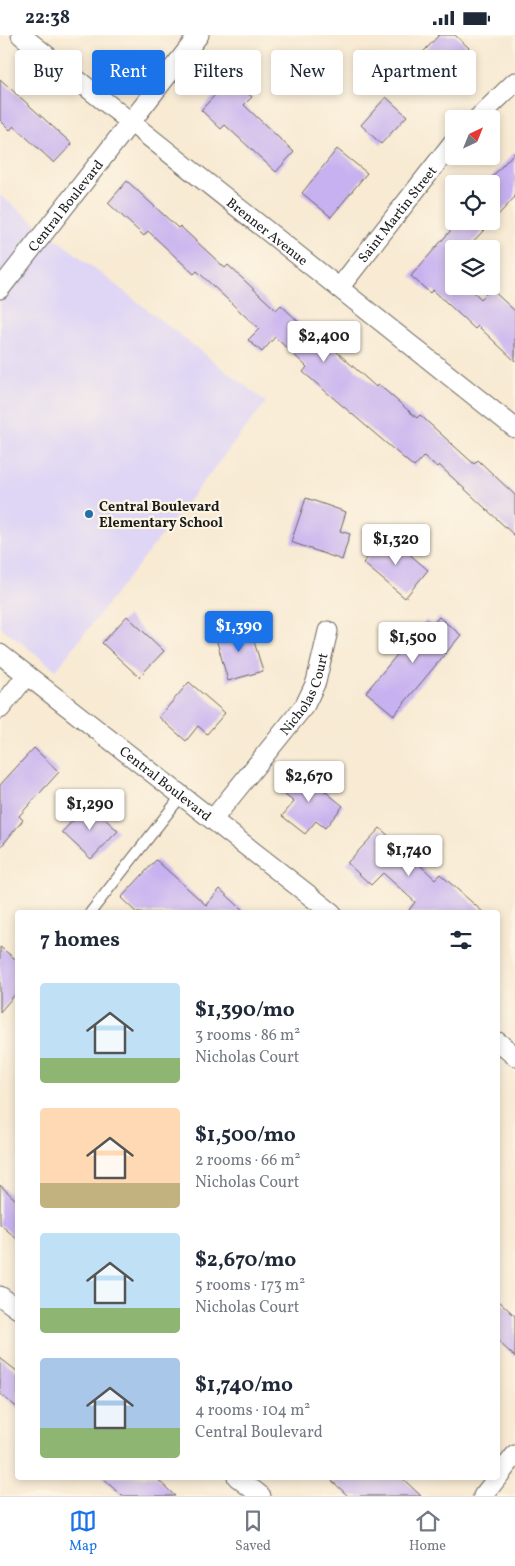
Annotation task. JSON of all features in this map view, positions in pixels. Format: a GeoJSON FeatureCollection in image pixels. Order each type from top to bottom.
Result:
{"type":"FeatureCollection","features":[{"type":"Feature","properties":{"kind":"street","name":"Brenner Avenue"},"geometry":{"type":"LineString","coordinates":[[21,35],[515,428]]}},
{"type":"Feature","properties":{"kind":"street","name":"Central Boulevard"},"geometry":{"type":"LineString","coordinates":[[0,289],[199,35]]}},
{"type":"Feature","properties":{"kind":"street"},"geometry":{"type":"LineString","coordinates":[[486,110],[515,82]]}},
{"type":"Feature","properties":{"kind":"street","name":"Saint Martin Street"},"geometry":{"type":"LineString","coordinates":[[339,288],[445,153]]}},
{"type":"Feature","properties":{"kind":"street","name":"Nicholas Court"},"geometry":{"type":"LineString","coordinates":[[213,819],[306,705],[316,682],[328,631]]}},
{"type":"Feature","properties":{"kind":"street","name":"Central Boulevard"},"geometry":{"type":"LineString","coordinates":[[0,654],[328,910]]}},
{"type":"Feature","properties":{"kind":"street"},"geometry":{"type":"LineString","coordinates":[[0,709],[27,675]]}},
{"type":"Feature","properties":{"kind":"street"},"geometry":{"type":"LineString","coordinates":[[500,1044],[515,1056]]}},
{"type":"Feature","properties":{"kind":"street"},"geometry":{"type":"LineString","coordinates":[[0,1296],[15,1307]]}},
{"type":"Feature","properties":{"kind":"street"},"geometry":{"type":"LineString","coordinates":[[500,1474],[515,1455]]}},
{"type":"Feature","properties":{"kind":"street"},"geometry":{"type":"LineString","coordinates":[[241,1480],[261,1496]]}},
{"type":"Feature","properties":{"kind":"street"},"geometry":{"type":"LineString","coordinates":[[483,1496],[495,1480]]}},
{"type":"Feature","properties":{"kind":"lane"},"geometry":{"type":"LineString","coordinates":[[92,910],[182,795]]}},
{"type":"Feature","properties":{"kind":"shaded area","name":"Central Boulevard Elementary School"},"geometry":{"type":"Polygon","coordinates":[[[0,195],[266,402],[56,670],[0,626],[0,195]]]}},
{"type":"Feature","properties":{"kind":"building"},"geometry":{"type":"Polygon","coordinates":[[[439,35],[455,35],[469,48],[467,50],[425,50],[439,35]]]}},
{"type":"Feature","properties":{"kind":"building"},"geometry":{"type":"Polygon","coordinates":[[[0,79],[15,93],[15,95],[18,95],[72,144],[54,163],[14,126],[10,130],[0,120],[0,79]]]}},
{"type":"Feature","properties":{"kind":"building"},"geometry":{"type":"Polygon","coordinates":[[[215,95],[250,95],[252,97],[244,105],[294,152],[276,172],[225,125],[221,129],[201,110],[215,95]]]}},
{"type":"Feature","properties":{"kind":"building"},"geometry":{"type":"Polygon","coordinates":[[[386,97],[407,116],[381,144],[361,125],[386,97]]]}},
{"type":"Feature","properties":{"kind":"building"},"geometry":{"type":"Polygon","coordinates":[[[337,149],[367,173],[331,217],[302,193],[337,149]]]}},
{"type":"Feature","properties":{"kind":"building"},"geometry":{"type":"Polygon","coordinates":[[[515,152],[515,197],[500,213],[500,175],[494,175],[515,152]]]}},
{"type":"Feature","properties":{"kind":"building"},"geometry":{"type":"Polygon","coordinates":[[[127,181],[178,228],[180,226],[225,268],[228,265],[276,310],[281,305],[325,347],[328,344],[376,387],[378,384],[417,418],[420,415],[474,464],[478,460],[515,495],[515,536],[439,465],[437,467],[424,456],[414,467],[303,372],[307,367],[275,337],[262,352],[248,340],[259,329],[197,271],[194,274],[148,231],[144,236],[108,203],[127,181]]]}},
{"type":"Feature","properties":{"kind":"building"},"geometry":{"type":"Polygon","coordinates":[[[451,230],[484,230],[474,240],[445,240],[445,295],[477,295],[481,299],[485,295],[498,295],[515,311],[515,361],[478,326],[475,329],[433,290],[430,293],[411,276],[451,230]]]}},
{"type":"Feature","properties":{"kind":"building"},"geometry":{"type":"Polygon","coordinates":[[[306,498],[346,512],[340,531],[350,534],[342,560],[291,542],[306,498]]]}},
{"type":"Feature","properties":{"kind":"building"},"geometry":{"type":"Polygon","coordinates":[[[387,535],[428,570],[405,598],[363,563],[387,535]]]}},
{"type":"Feature","properties":{"kind":"building"},"geometry":{"type":"Polygon","coordinates":[[[127,616],[164,651],[139,677],[102,643],[127,616]]]}},
{"type":"Feature","properties":{"kind":"building"},"geometry":{"type":"Polygon","coordinates":[[[439,617],[461,635],[394,715],[366,692],[426,620],[432,625],[439,617]]]}},
{"type":"Feature","properties":{"kind":"building"},"geometry":{"type":"Polygon","coordinates":[[[249,625],[263,671],[228,681],[215,635],[249,625]]]}},
{"type":"Feature","properties":{"kind":"building"},"geometry":{"type":"Polygon","coordinates":[[[189,682],[225,713],[207,734],[198,726],[186,741],[159,717],[189,682]]]}},
{"type":"Feature","properties":{"kind":"building"},"geometry":{"type":"Polygon","coordinates":[[[34,748],[59,772],[19,816],[23,820],[0,848],[0,785],[34,748]]]}},
{"type":"Feature","properties":{"kind":"building"},"geometry":{"type":"Polygon","coordinates":[[[298,769],[343,806],[325,828],[316,821],[305,834],[282,816],[294,802],[280,791],[298,769]]]}},
{"type":"Feature","properties":{"kind":"building"},"geometry":{"type":"Polygon","coordinates":[[[89,804],[118,831],[91,859],[62,832],[89,804]]]}},
{"type":"Feature","properties":{"kind":"building"},"geometry":{"type":"Polygon","coordinates":[[[380,828],[435,879],[440,874],[481,910],[409,910],[415,902],[383,873],[371,885],[347,863],[380,828]]]}},
{"type":"Feature","properties":{"kind":"building"},"geometry":{"type":"Polygon","coordinates":[[[156,860],[206,905],[220,889],[243,910],[134,910],[121,898],[156,860]]]}},
{"type":"Feature","properties":{"kind":"building"},"geometry":{"type":"Polygon","coordinates":[[[0,947],[15,959],[15,994],[0,1012],[0,947]]]}},
{"type":"Feature","properties":{"kind":"building"},"geometry":{"type":"Polygon","coordinates":[[[0,1185],[15,1199],[15,1237],[0,1224],[0,1185]]]}},
{"type":"Feature","properties":{"kind":"building"},"geometry":{"type":"Polygon","coordinates":[[[500,1302],[515,1316],[515,1357],[500,1343],[500,1302]]]}},
{"type":"Feature","properties":{"kind":"building"},"geometry":{"type":"Polygon","coordinates":[[[0,1358],[15,1370],[15,1406],[0,1394],[0,1358]]]}},
{"type":"Feature","properties":{"kind":"building"},"geometry":{"type":"Polygon","coordinates":[[[104,1480],[158,1480],[175,1496],[122,1496],[104,1480]]]}},
{"type":"Feature","properties":{"kind":"building"},"geometry":{"type":"Polygon","coordinates":[[[331,1480],[404,1480],[421,1496],[348,1496],[331,1480]]]}},
{"type":"Feature","properties":{"kind":"place","name":"Central Boulevard Elementary School"},"geometry":{"type":"Point","coordinates":[89,514]}}]}
